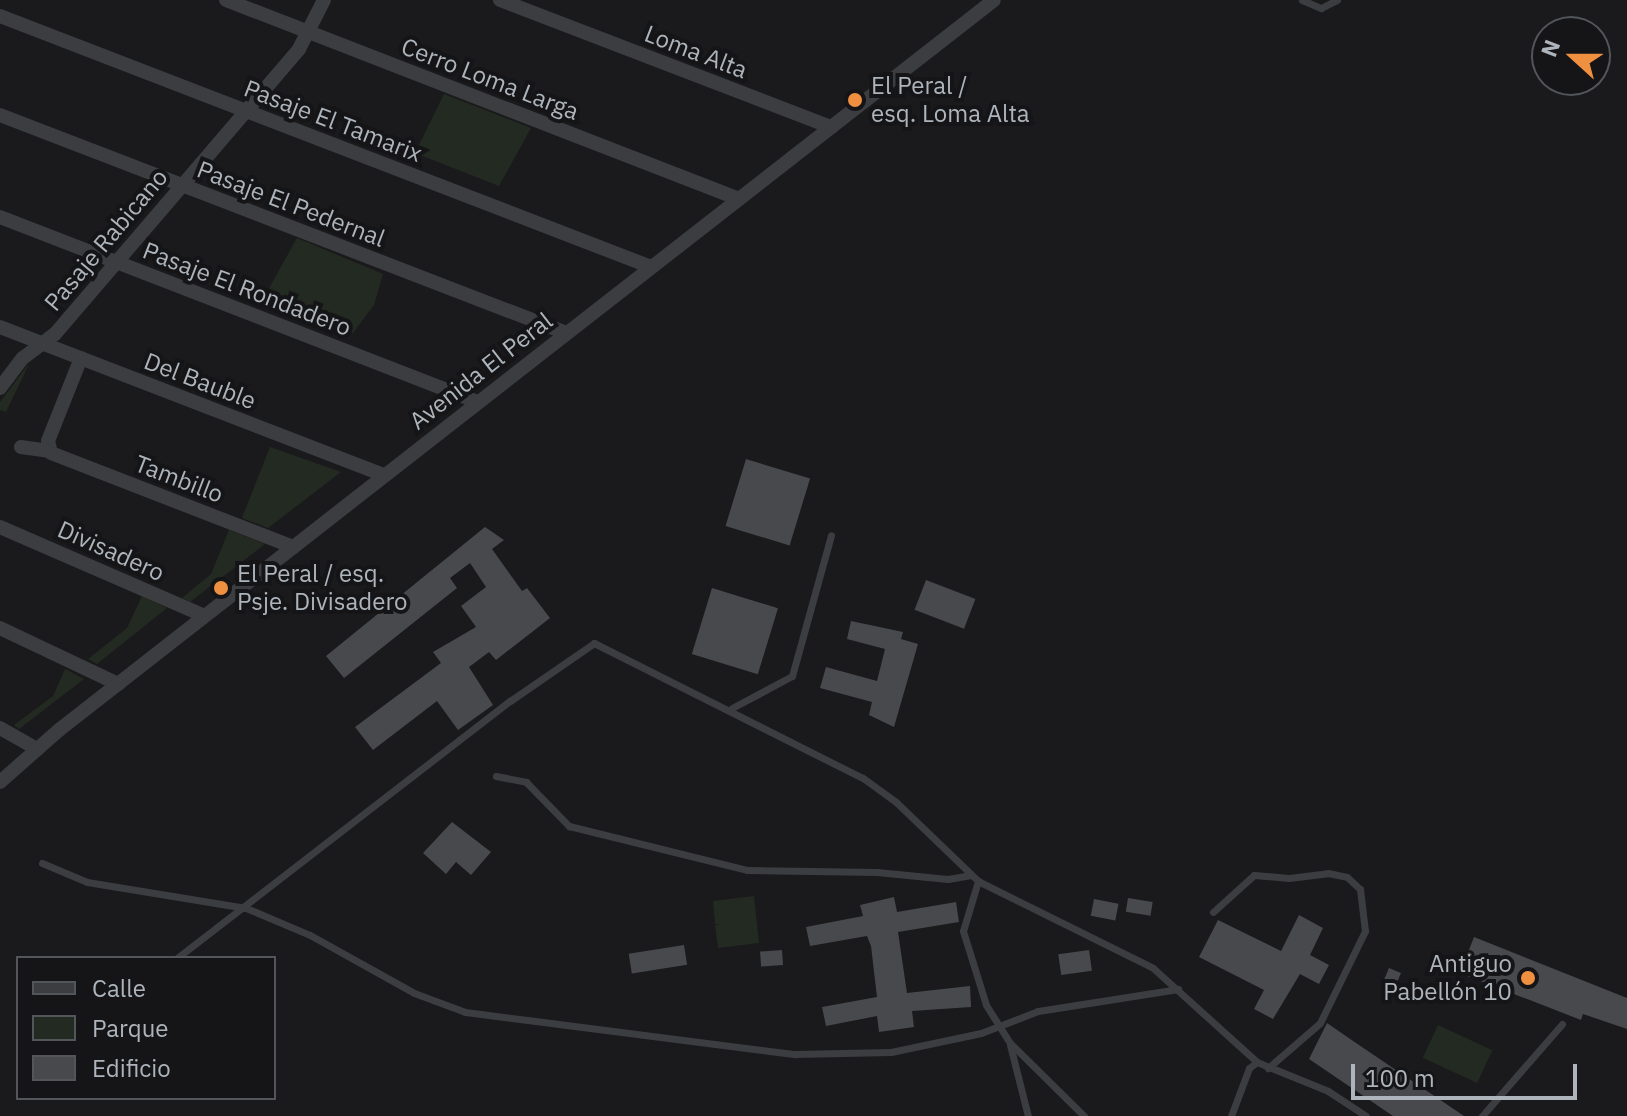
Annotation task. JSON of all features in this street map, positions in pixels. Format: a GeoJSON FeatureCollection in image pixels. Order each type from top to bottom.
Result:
{"type":"FeatureCollection","features":[{"type":"Feature","properties":{"kind":"street","name":"Cerro Loma Larga"},"geometry":{"type":"LineString","coordinates":[[226,0],[739,199]]}},
{"type":"Feature","properties":{"kind":"street","name":"Pasaje Rabicano"},"geometry":{"type":"LineString","coordinates":[[0,388],[23,358],[42,343],[116,262],[246,111],[310,33],[324,0]]}},
{"type":"Feature","properties":{"kind":"street","name":"Loma Alta"},"geometry":{"type":"LineString","coordinates":[[500,0],[831,127]]}},
{"type":"Feature","properties":{"kind":"street","name":"Avenida El Peral"},"geometry":{"type":"LineString","coordinates":[[0,782],[118,684],[994,0]]}},
{"type":"Feature","properties":{"kind":"street","name":"Pasaje El Tamarix"},"geometry":{"type":"LineString","coordinates":[[0,16],[651,267]]}},
{"type":"Feature","properties":{"kind":"street","name":"Pasaje El Pedernal"},"geometry":{"type":"LineString","coordinates":[[0,115],[566,333]]}},
{"type":"Feature","properties":{"kind":"street","name":"Pasaje El Rondadero"},"geometry":{"type":"LineString","coordinates":[[0,217],[478,402]]}},
{"type":"Feature","properties":{"kind":"street","name":"Del Bauble"},"geometry":{"type":"LineString","coordinates":[[0,327],[384,475]]}},
{"type":"Feature","properties":{"kind":"street"},"geometry":{"type":"LineString","coordinates":[[49,451],[48,441],[81,358]]}},
{"type":"Feature","properties":{"kind":"street","name":"Tambillo"},"geometry":{"type":"LineString","coordinates":[[21,447],[49,451],[293,547]]}},
{"type":"Feature","properties":{"kind":"street","name":"Divisadero"},"geometry":{"type":"LineString","coordinates":[[0,527],[205,616]]}},
{"type":"Feature","properties":{"kind":"street"},"geometry":{"type":"LineString","coordinates":[[0,628],[118,684]]}},
{"type":"Feature","properties":{"kind":"street"},"geometry":{"type":"LineString","coordinates":[[0,728],[37,749]]}},
{"type":"Feature","properties":{"kind":"lane"},"geometry":{"type":"LineString","coordinates":[[1302,0],[1321,8],[1337,0]]}},
{"type":"Feature","properties":{"kind":"lane"},"geometry":{"type":"LineString","coordinates":[[732,708],[792,676],[831,535]]}},
{"type":"Feature","properties":{"kind":"lane"},"geometry":{"type":"LineString","coordinates":[[180,956],[588,645],[600,644],[732,708],[874,785],[978,881],[1145,964],[1178,989],[1257,1062],[1328,1091],[1366,1116]]}},
{"type":"Feature","properties":{"kind":"lane"},"geometry":{"type":"LineString","coordinates":[[496,776],[526,782],[569,826],[747,870],[954,879],[970,875]]}},
{"type":"Feature","properties":{"kind":"lane"},"geometry":{"type":"LineString","coordinates":[[42,863],[87,882],[246,908],[310,935],[445,1007],[530,1023],[795,1054],[891,1052],[998,1027],[1038,1011],[1178,989]]}},
{"type":"Feature","properties":{"kind":"lane"},"geometry":{"type":"LineString","coordinates":[[1213,912],[1254,875],[1289,878],[1328,873],[1347,877],[1360,889],[1365,931],[1320,1023],[1268,1068]]}},
{"type":"Feature","properties":{"kind":"lane"},"geometry":{"type":"LineString","coordinates":[[978,881],[963,931],[982,995],[1010,1043],[1084,1116]]}},
{"type":"Feature","properties":{"kind":"lane"},"geometry":{"type":"LineString","coordinates":[[1482,1116],[1562,1024]]}},
{"type":"Feature","properties":{"kind":"lane"},"geometry":{"type":"LineString","coordinates":[[1010,1043],[1028,1116]]}},
{"type":"Feature","properties":{"kind":"lane"},"geometry":{"type":"LineString","coordinates":[[1231,1116],[1249,1068],[1257,1062]]}},
{"type":"Feature","properties":{"kind":"green space"},"geometry":{"type":"Polygon","coordinates":[[[444,94],[531,128],[499,186],[415,153],[444,94]]]}},
{"type":"Feature","properties":{"kind":"green space"},"geometry":{"type":"Polygon","coordinates":[[[297,238],[383,274],[374,305],[353,333],[264,297],[297,238]]]}},
{"type":"Feature","properties":{"kind":"green space"},"geometry":{"type":"Polygon","coordinates":[[[30,362],[6,412],[0,410],[0,402],[30,362]]]}},
{"type":"Feature","properties":{"kind":"green space"},"geometry":{"type":"Polygon","coordinates":[[[270,447],[341,472],[268,528],[242,518],[270,447]]]}},
{"type":"Feature","properties":{"kind":"green space"},"geometry":{"type":"Polygon","coordinates":[[[229,530],[265,544],[190,602],[182,598],[211,574],[229,530]]]}},
{"type":"Feature","properties":{"kind":"green space"},"geometry":{"type":"Polygon","coordinates":[[[142,596],[167,608],[97,664],[88,659],[127,628],[142,596]]]}},
{"type":"Feature","properties":{"kind":"green space"},"geometry":{"type":"Polygon","coordinates":[[[65,669],[84,679],[19,729],[14,725],[53,696],[65,669]]]}},
{"type":"Feature","properties":{"kind":"green space"},"geometry":{"type":"Polygon","coordinates":[[[754,896],[759,943],[718,948],[715,925],[722,924],[715,924],[713,901],[754,896]]]}},
{"type":"Feature","properties":{"kind":"green space"},"geometry":{"type":"Polygon","coordinates":[[[1438,1025],[1492,1050],[1477,1083],[1423,1058],[1438,1025]]]}},
{"type":"Feature","properties":{"kind":"building"},"geometry":{"type":"Polygon","coordinates":[[[746,459],[810,479],[790,546],[726,526],[746,459]]]}},
{"type":"Feature","properties":{"kind":"building"},"geometry":{"type":"Polygon","coordinates":[[[485,527],[504,540],[492,549],[522,591],[527,588],[550,618],[496,660],[489,652],[469,667],[493,705],[458,730],[437,701],[373,750],[355,727],[441,663],[433,652],[476,627],[461,606],[486,587],[470,563],[450,578],[457,588],[344,678],[326,656],[485,527]]]}},
{"type":"Feature","properties":{"kind":"building"},"geometry":{"type":"Polygon","coordinates":[[[926,580],[975,599],[964,629],[915,610],[926,580]]]}},
{"type":"Feature","properties":{"kind":"building"},"geometry":{"type":"Polygon","coordinates":[[[712,588],[778,608],[758,674],[692,654],[712,588]]]}},
{"type":"Feature","properties":{"kind":"building"},"geometry":{"type":"Polygon","coordinates":[[[851,621],[903,632],[901,639],[918,644],[894,727],[869,715],[872,702],[820,688],[826,667],[877,681],[885,649],[847,639],[851,621]]]}},
{"type":"Feature","properties":{"kind":"building"},"geometry":{"type":"Polygon","coordinates":[[[452,822],[491,852],[471,875],[456,862],[446,874],[423,853],[452,822]]]}},
{"type":"Feature","properties":{"kind":"building"},"geometry":{"type":"Polygon","coordinates":[[[894,897],[897,912],[956,902],[959,922],[898,932],[907,993],[970,986],[971,1007],[912,1011],[914,1027],[879,1032],[877,1016],[826,1026],[822,1007],[877,997],[871,946],[867,936],[810,946],[806,927],[863,916],[860,905],[894,897]]]}},
{"type":"Feature","properties":{"kind":"building"},"geometry":{"type":"Polygon","coordinates":[[[1128,898],[1153,902],[1151,916],[1126,912],[1128,898]]]}},
{"type":"Feature","properties":{"kind":"building"},"geometry":{"type":"Polygon","coordinates":[[[1094,899],[1119,904],[1115,920],[1091,916],[1094,899]]]}},
{"type":"Feature","properties":{"kind":"building"},"geometry":{"type":"Polygon","coordinates":[[[1299,915],[1323,928],[1310,955],[1329,965],[1319,984],[1300,974],[1273,1019],[1254,1009],[1264,990],[1199,957],[1218,920],[1281,951],[1299,915]]]}},
{"type":"Feature","properties":{"kind":"building","name":"Antiguo Pabellón 10"},"geometry":{"type":"Polygon","coordinates":[[[1474,937],[1627,998],[1627,1029],[1583,1014],[1581,1020],[1460,973],[1474,937]]]}},
{"type":"Feature","properties":{"kind":"building"},"geometry":{"type":"Polygon","coordinates":[[[684,945],[687,965],[632,974],[629,954],[684,945]]]}},
{"type":"Feature","properties":{"kind":"building"},"geometry":{"type":"Polygon","coordinates":[[[782,950],[783,965],[761,966],[760,952],[782,950]]]}},
{"type":"Feature","properties":{"kind":"building"},"geometry":{"type":"Polygon","coordinates":[[[1089,950],[1092,971],[1061,975],[1058,954],[1089,950]]]}},
{"type":"Feature","properties":{"kind":"building"},"geometry":{"type":"Polygon","coordinates":[[[1389,968],[1401,973],[1394,989],[1382,984],[1389,968]]]}},
{"type":"Feature","properties":{"kind":"building"},"geometry":{"type":"Polygon","coordinates":[[[1327,1023],[1464,1116],[1393,1116],[1309,1059],[1327,1023]]]}},
{"type":"Feature","properties":{"kind":"place","name":"El Peral / esq. Loma Alta"},"geometry":{"type":"Point","coordinates":[855,100]}},
{"type":"Feature","properties":{"kind":"place","name":"El Peral / esq. Psje. Divisadero"},"geometry":{"type":"Point","coordinates":[221,588]}},
{"type":"Feature","properties":{"kind":"place","name":"Antiguo Pabellón 10"},"geometry":{"type":"Point","coordinates":[1528,978]}}]}
